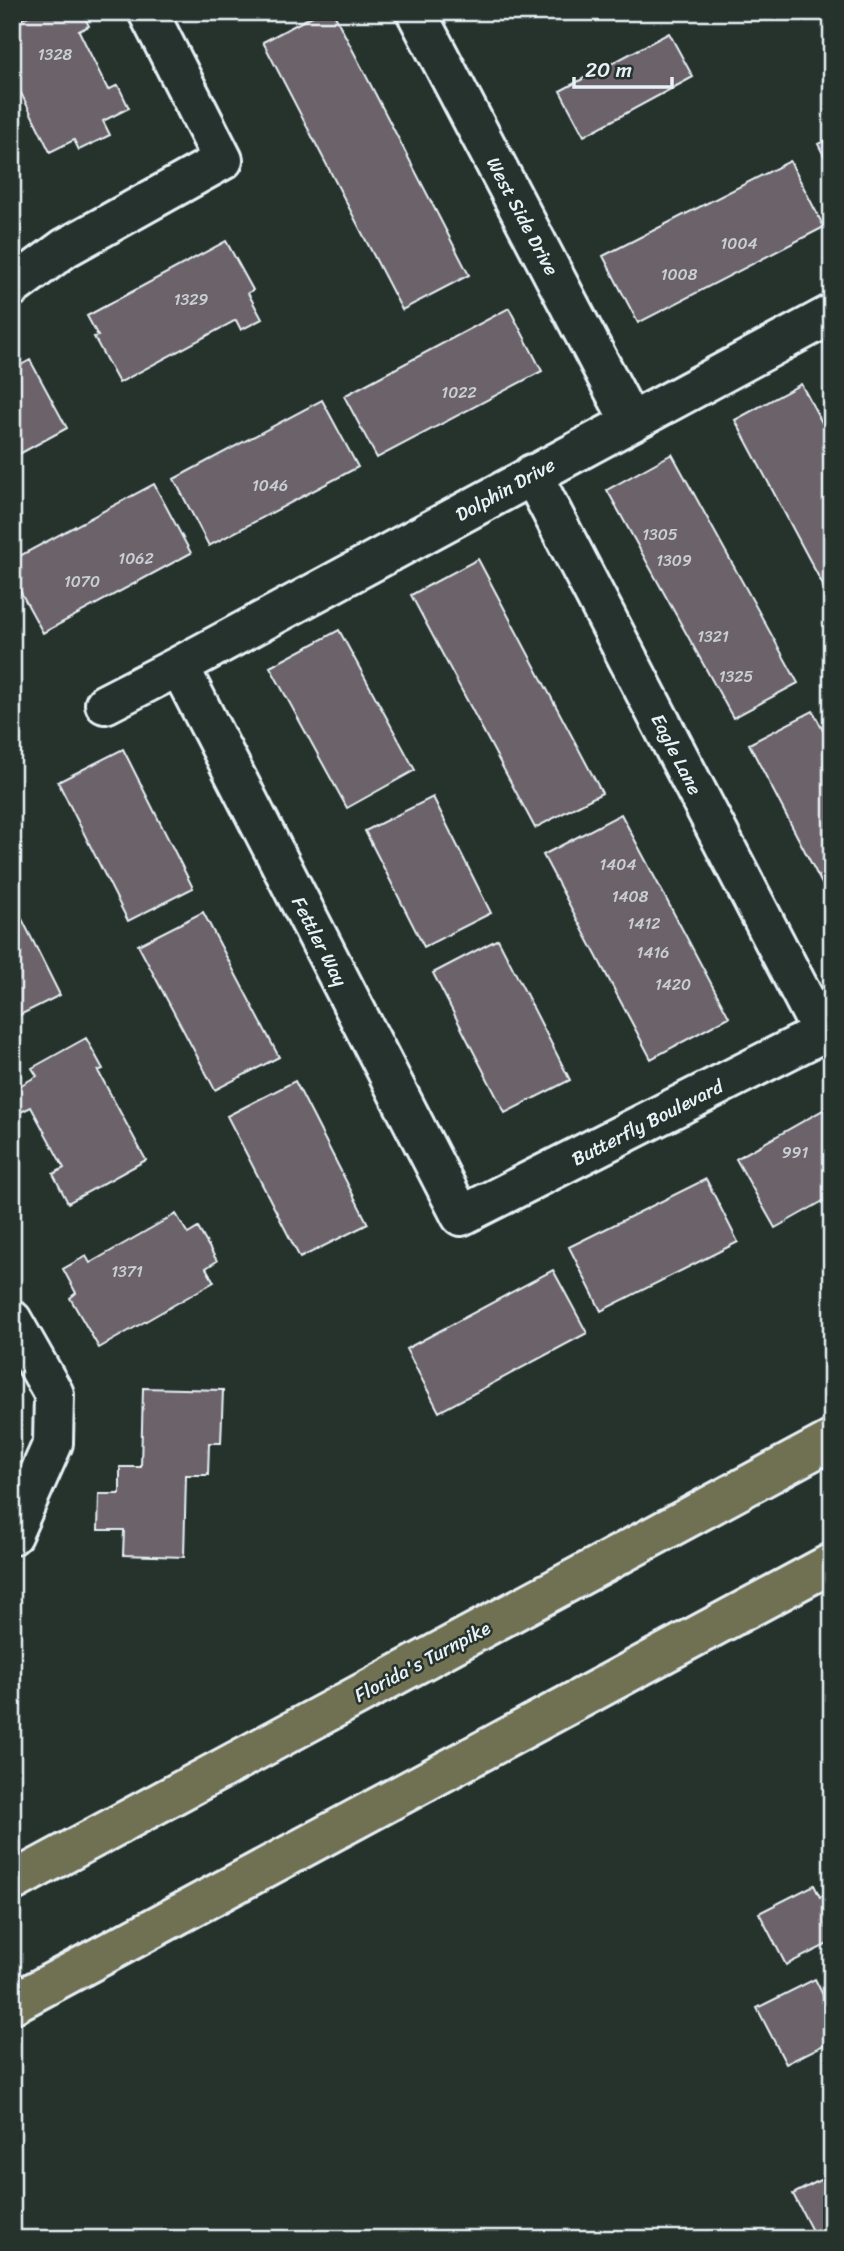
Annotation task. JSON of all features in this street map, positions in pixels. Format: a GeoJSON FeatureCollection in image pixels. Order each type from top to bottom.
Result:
{"type":"FeatureCollection","features":[{"type":"Feature","properties":{"kind":"highway","name":"Florida's Turnpike"},"geometry":{"type":"LineString","coordinates":[[12,1882],[832,1440]]}},
{"type":"Feature","properties":{"kind":"highway"},"geometry":{"type":"LineString","coordinates":[[12,2004],[832,1563]]}},
{"type":"Feature","properties":{"kind":"lane"},"geometry":{"type":"LineString","coordinates":[[12,287],[65,248],[223,160],[148,12]]}},
{"type":"Feature","properties":{"kind":"lane","name":"West Side Drive"},"geometry":{"type":"LineString","coordinates":[[416,12],[630,421]]}},
{"type":"Feature","properties":{"kind":"lane","name":"Dolphin Drive"},"geometry":{"type":"LineString","coordinates":[[105,704],[180,666],[630,421],[829,318]]}},
{"type":"Feature","properties":{"kind":"lane","name":"Eagle Lane"},"geometry":{"type":"LineString","coordinates":[[532,474],[827,1030]]}},
{"type":"Feature","properties":{"kind":"lane","name":"Fettler Way"},"geometry":{"type":"LineString","coordinates":[[180,666],[461,1216]]}},
{"type":"Feature","properties":{"kind":"lane","name":"Butterfly Boulevard"},"geometry":{"type":"LineString","coordinates":[[461,1216],[827,1030]]}},
{"type":"Feature","properties":{"kind":"lane"},"geometry":{"type":"LineString","coordinates":[[12,1320],[54,1394],[53,1443],[12,1535]]}},
{"type":"Feature","properties":{"kind":"building"},"geometry":{"type":"Polygon","coordinates":[[[36,12],[46,12],[48,16],[55,12],[82,12],[89,26],[79,31],[108,90],[118,85],[129,108],[103,121],[110,135],[79,150],[74,140],[50,152],[12,75],[12,24],[36,12]]]}},
{"type":"Feature","properties":{"kind":"building"},"geometry":{"type":"Polygon","coordinates":[[[320,12],[333,12],[469,275],[402,310],[263,42],[320,12]]]}},
{"type":"Feature","properties":{"kind":"building"},"geometry":{"type":"Polygon","coordinates":[[[669,33],[693,77],[584,136],[560,91],[669,33]]]}},
{"type":"Feature","properties":{"kind":"building"},"geometry":{"type":"Polygon","coordinates":[[[832,137],[832,171],[818,144],[832,137]]]}},
{"type":"Feature","properties":{"kind":"building"},"geometry":{"type":"Polygon","coordinates":[[[790,161],[824,227],[638,323],[603,256],[790,161]]]}},
{"type":"Feature","properties":{"kind":"building"},"geometry":{"type":"Polygon","coordinates":[[[226,241],[253,290],[248,293],[262,319],[241,330],[236,320],[119,383],[94,337],[98,336],[87,316],[226,241]]]}},
{"type":"Feature","properties":{"kind":"building"},"geometry":{"type":"Polygon","coordinates":[[[509,308],[542,371],[377,458],[344,396],[509,308]]]}},
{"type":"Feature","properties":{"kind":"building"},"geometry":{"type":"Polygon","coordinates":[[[30,360],[67,428],[12,458],[12,370],[30,360]]]}},
{"type":"Feature","properties":{"kind":"building"},"geometry":{"type":"Polygon","coordinates":[[[801,384],[832,441],[832,602],[735,420],[801,384]]]}},
{"type":"Feature","properties":{"kind":"building"},"geometry":{"type":"Polygon","coordinates":[[[322,400],[358,467],[209,546],[174,479],[322,400]]]}},
{"type":"Feature","properties":{"kind":"building"},"geometry":{"type":"Polygon","coordinates":[[[672,454],[798,683],[733,718],[607,490],[672,454]]]}},
{"type":"Feature","properties":{"kind":"building"},"geometry":{"type":"Polygon","coordinates":[[[154,484],[191,553],[43,633],[12,576],[12,560],[154,484]]]}},
{"type":"Feature","properties":{"kind":"building"},"geometry":{"type":"Polygon","coordinates":[[[478,559],[602,793],[535,828],[411,595],[478,559]]]}},
{"type":"Feature","properties":{"kind":"building"},"geometry":{"type":"Polygon","coordinates":[[[339,630],[415,770],[347,808],[270,667],[339,630]]]}},
{"type":"Feature","properties":{"kind":"building"},"geometry":{"type":"Polygon","coordinates":[[[813,711],[832,748],[832,903],[749,744],[813,711]]]}},
{"type":"Feature","properties":{"kind":"building"},"geometry":{"type":"Polygon","coordinates":[[[123,749],[193,888],[128,921],[58,782],[123,749]]]}},
{"type":"Feature","properties":{"kind":"building"},"geometry":{"type":"Polygon","coordinates":[[[433,797],[491,913],[424,947],[365,831],[433,797]]]}},
{"type":"Feature","properties":{"kind":"building"},"geometry":{"type":"Polygon","coordinates":[[[621,814],[729,1017],[651,1059],[543,855],[621,814]]]}},
{"type":"Feature","properties":{"kind":"building"},"geometry":{"type":"Polygon","coordinates":[[[12,885],[20,900],[14,903],[60,995],[12,1019],[12,885]]]}},
{"type":"Feature","properties":{"kind":"building"},"geometry":{"type":"Polygon","coordinates":[[[203,912],[279,1057],[215,1090],[138,945],[203,912]]]}},
{"type":"Feature","properties":{"kind":"building"},"geometry":{"type":"Polygon","coordinates":[[[498,939],[570,1080],[505,1113],[433,973],[498,939]]]}},
{"type":"Feature","properties":{"kind":"building"},"geometry":{"type":"Polygon","coordinates":[[[86,1038],[103,1069],[98,1071],[146,1160],[68,1203],[53,1174],[64,1168],[31,1107],[21,1112],[12,1096],[12,1090],[37,1076],[32,1068],[86,1038]]]}},
{"type":"Feature","properties":{"kind":"building"},"geometry":{"type":"Polygon","coordinates":[[[295,1081],[368,1224],[300,1258],[227,1116],[295,1081]]]}},
{"type":"Feature","properties":{"kind":"building"},"geometry":{"type":"Polygon","coordinates":[[[832,1105],[832,1196],[775,1228],[736,1159],[832,1105]]]}},
{"type":"Feature","properties":{"kind":"building"},"geometry":{"type":"Polygon","coordinates":[[[706,1179],[738,1242],[601,1311],[569,1247],[706,1179]]]}},
{"type":"Feature","properties":{"kind":"building"},"geometry":{"type":"Polygon","coordinates":[[[176,1214],[188,1234],[198,1228],[217,1261],[206,1268],[214,1282],[99,1348],[70,1298],[76,1293],[63,1269],[86,1256],[90,1263],[176,1214]]]}},
{"type":"Feature","properties":{"kind":"building"},"geometry":{"type":"Polygon","coordinates":[[[553,1270],[587,1333],[439,1412],[406,1349],[553,1270]]]}},
{"type":"Feature","properties":{"kind":"building"},"geometry":{"type":"Polygon","coordinates":[[[143,1388],[223,1390],[221,1443],[209,1443],[208,1475],[186,1475],[184,1557],[123,1555],[124,1530],[98,1530],[99,1494],[120,1494],[120,1467],[141,1467],[143,1388]]]}},
{"type":"Feature","properties":{"kind":"building"},"geometry":{"type":"Polygon","coordinates":[[[814,1885],[820,1897],[832,1890],[832,1942],[786,1965],[759,1913],[814,1885]]]}},
{"type":"Feature","properties":{"kind":"building"},"geometry":{"type":"Polygon","coordinates":[[[815,1979],[832,2013],[832,2041],[786,2064],[757,2008],[815,1979]]]}},
{"type":"Feature","properties":{"kind":"building"},"geometry":{"type":"Polygon","coordinates":[[[832,2174],[832,2226],[814,2235],[793,2194],[832,2174]]]}}]}
